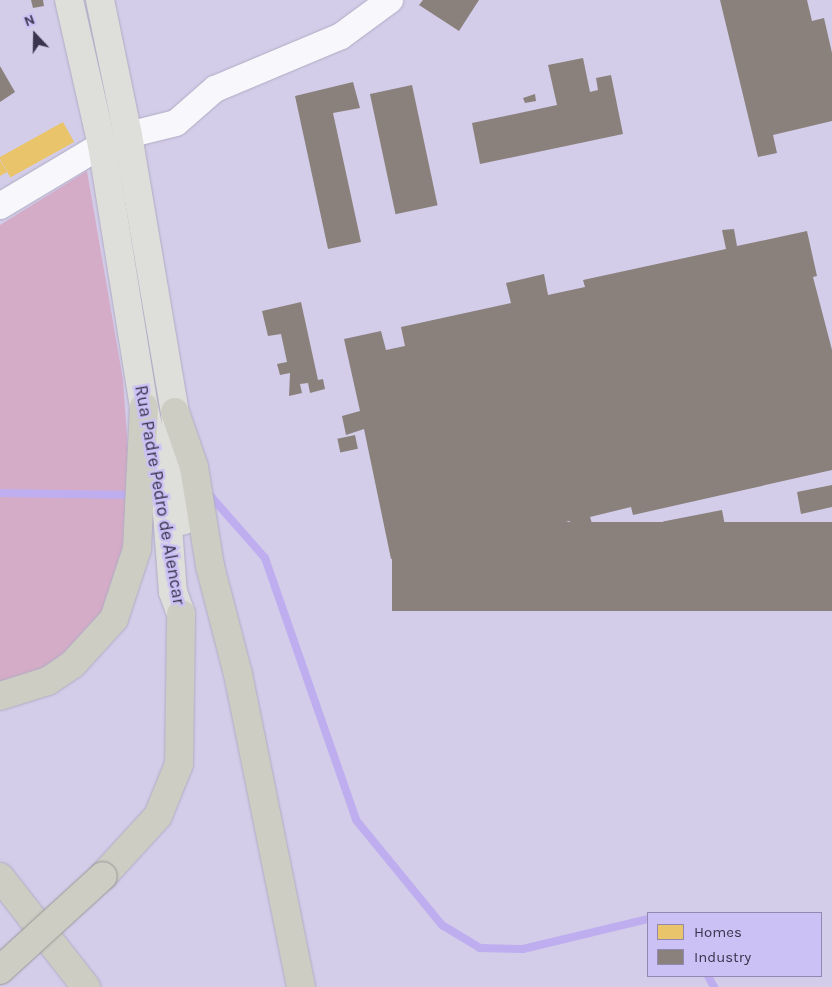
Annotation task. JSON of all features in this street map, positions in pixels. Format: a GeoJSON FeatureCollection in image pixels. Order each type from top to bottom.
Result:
{"type":"FeatureCollection","features":[{"type":"Feature","properties":{"kind":"highway"},"geometry":{"type":"LineString","coordinates":[[0,696],[48,681],[73,664],[114,619],[136,548],[144,407]]}},
{"type":"Feature","properties":{"kind":"highway"},"geometry":{"type":"LineString","coordinates":[[175,412],[194,467],[210,566],[238,674],[301,987]]}},
{"type":"Feature","properties":{"kind":"highway"},"geometry":{"type":"LineString","coordinates":[[0,970],[102,876],[158,816],[179,764],[181,614]]}},
{"type":"Feature","properties":{"kind":"highway"},"geometry":{"type":"LineString","coordinates":[[0,877],[86,987]]}},
{"type":"Feature","properties":{"kind":"highway"},"geometry":{"type":"LineString","coordinates":[[0,983],[3,987]]}},
{"type":"Feature","properties":{"kind":"main road","name":"Rua Padre Pedro de Alencar"},"geometry":{"type":"LineString","coordinates":[[69,0],[102,145],[144,407],[167,513],[173,592],[181,614]]}},
{"type":"Feature","properties":{"kind":"main road","name":"Rua Padre Pedro de Alencar"},"geometry":{"type":"LineString","coordinates":[[100,0],[128,135],[175,412],[188,589],[181,614]]}},
{"type":"Feature","properties":{"kind":"street"},"geometry":{"type":"LineString","coordinates":[[128,135],[176,123],[215,89],[324,45],[390,0]]}},
{"type":"Feature","properties":{"kind":"street"},"geometry":{"type":"LineString","coordinates":[[0,206],[102,145]]}},
{"type":"Feature","properties":{"kind":"shaded area"},"geometry":{"type":"Polygon","coordinates":[[[87,171],[123,380],[132,508],[114,602],[54,668],[0,685],[0,225],[87,171]]]}},
{"type":"Feature","properties":{"kind":"building: Homes"},"geometry":{"type":"Polygon","coordinates":[[[63,122],[74,142],[10,178],[0,157],[63,122]]]}},
{"type":"Feature","properties":{"kind":"building: Homes"},"geometry":{"type":"Polygon","coordinates":[[[0,160],[7,172],[0,176],[0,160]]]}},
{"type":"Feature","properties":{"kind":"building: Industry"},"geometry":{"type":"Polygon","coordinates":[[[31,0],[43,0],[44,6],[33,8],[31,0]]]}},
{"type":"Feature","properties":{"kind":"building: Industry"},"geometry":{"type":"Polygon","coordinates":[[[423,0],[479,0],[459,31],[419,5],[423,0]]]}},
{"type":"Feature","properties":{"kind":"building: Industry"},"geometry":{"type":"Polygon","coordinates":[[[720,0],[807,0],[812,21],[824,18],[832,53],[832,121],[773,135],[777,153],[758,157],[720,0]]]}},
{"type":"Feature","properties":{"kind":"building: Industry"},"geometry":{"type":"Polygon","coordinates":[[[583,58],[590,92],[598,90],[596,78],[611,75],[623,134],[480,164],[472,123],[557,105],[548,65],[583,58]]]}},
{"type":"Feature","properties":{"kind":"building: Industry"},"geometry":{"type":"Polygon","coordinates":[[[0,66],[15,92],[0,102],[0,66]]]}},
{"type":"Feature","properties":{"kind":"building: Industry"},"geometry":{"type":"Polygon","coordinates":[[[353,82],[360,108],[333,113],[361,242],[328,249],[295,96],[353,82]]]}},
{"type":"Feature","properties":{"kind":"building: Industry"},"geometry":{"type":"Polygon","coordinates":[[[412,85],[438,205],[396,214],[370,94],[412,85]]]}},
{"type":"Feature","properties":{"kind":"building: Industry"},"geometry":{"type":"Polygon","coordinates":[[[535,94],[536,101],[525,103],[523,98],[535,94]]]}},
{"type":"Feature","properties":{"kind":"building: Industry"},"geometry":{"type":"Polygon","coordinates":[[[734,229],[737,246],[807,231],[817,276],[813,277],[832,350],[832,470],[633,515],[631,507],[590,517],[596,536],[634,528],[639,549],[587,563],[581,531],[572,532],[570,521],[391,559],[364,429],[346,435],[342,416],[360,411],[344,339],[381,331],[386,350],[405,346],[401,327],[511,303],[506,283],[544,274],[548,295],[585,287],[583,280],[726,249],[722,230],[734,229]]]}},
{"type":"Feature","properties":{"kind":"building: Industry"},"geometry":{"type":"Polygon","coordinates":[[[301,302],[318,380],[323,379],[325,389],[310,393],[308,383],[300,384],[302,393],[289,396],[290,373],[280,375],[277,364],[287,362],[281,334],[268,336],[262,311],[301,302]]]}},
{"type":"Feature","properties":{"kind":"building: Industry"},"geometry":{"type":"Polygon","coordinates":[[[355,435],[358,449],[340,452],[337,439],[355,435]]]}},
{"type":"Feature","properties":{"kind":"building: Industry"},"geometry":{"type":"Polygon","coordinates":[[[832,485],[832,507],[801,514],[797,492],[832,485]]]}},
{"type":"Feature","properties":{"kind":"building: Industry"},"geometry":{"type":"Polygon","coordinates":[[[722,510],[726,530],[667,541],[663,521],[722,510]]]}},
{"type":"Feature","properties":{"kind":"building: Industry"},"geometry":{"type":"Polygon","coordinates":[[[392,522],[832,522],[832,611],[392,611],[392,522]]]}},
{"type":"Feature","properties":{"kind":"building: Industry"},"geometry":{"type":"Polygon","coordinates":[[[548,546],[552,566],[492,578],[494,587],[479,590],[474,559],[548,546]]]}},
{"type":"Feature","properties":{"kind":"building: Industry"},"geometry":{"type":"Polygon","coordinates":[[[469,566],[472,583],[441,588],[438,571],[469,566]]]}},
{"type":"Feature","properties":{"kind":"waterway"},"geometry":{"type":"LineString","coordinates":[[207,492],[265,558],[356,820],[442,925],[480,948],[523,949],[647,919]]}},
{"type":"Feature","properties":{"kind":"waterway"},"geometry":{"type":"LineString","coordinates":[[0,493],[132,495]]}},
{"type":"Feature","properties":{"kind":"waterway"},"geometry":{"type":"LineString","coordinates":[[709,977],[714,987]]}}]}
